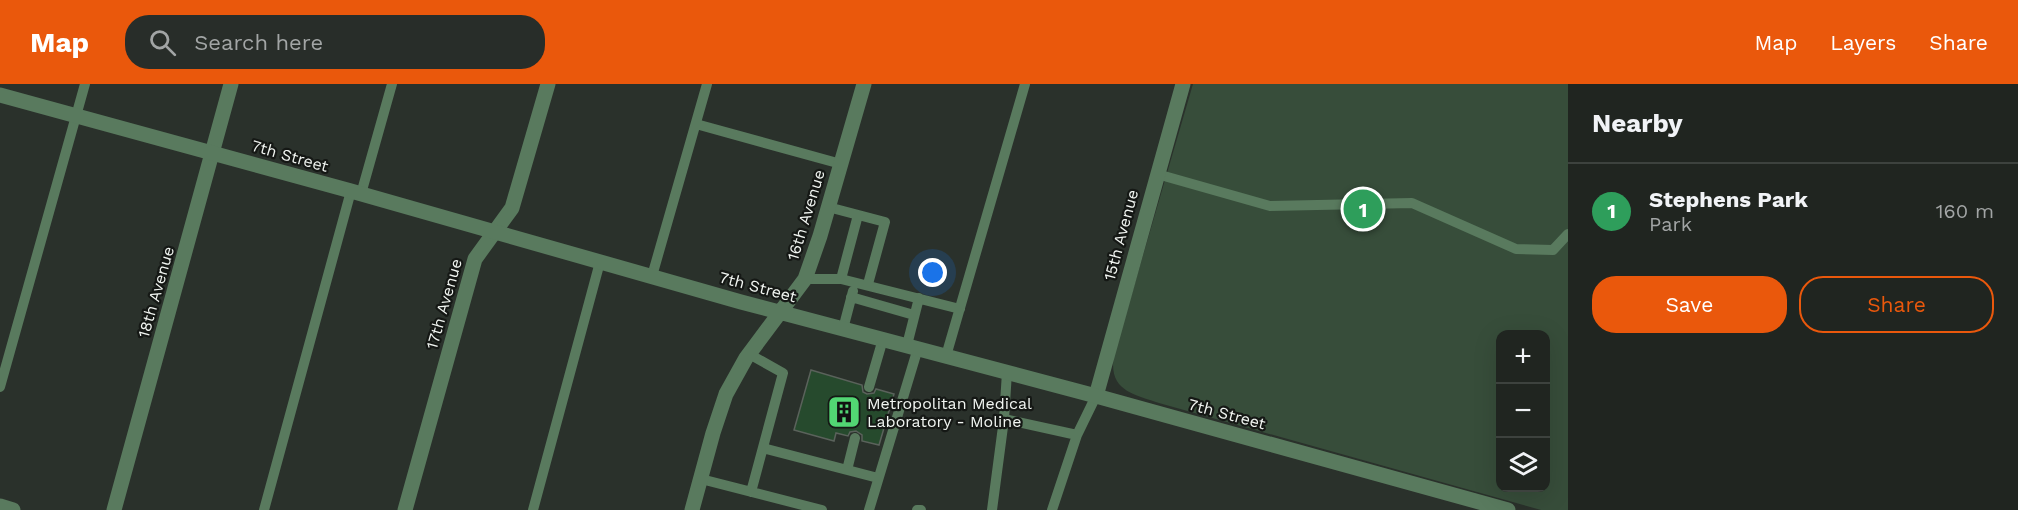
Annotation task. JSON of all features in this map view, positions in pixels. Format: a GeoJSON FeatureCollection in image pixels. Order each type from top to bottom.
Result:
{"type":"FeatureCollection","features":[{"type":"Feature","properties":{"kind":"street","name":"18th Avenue"},"geometry":{"type":"LineString","coordinates":[[114,510],[231,84]]}},
{"type":"Feature","properties":{"kind":"street","name":"17th Avenue"},"geometry":{"type":"LineString","coordinates":[[405,510],[475,259],[512,208],[548,84]]}},
{"type":"Feature","properties":{"kind":"street","name":"16th Avenue"},"geometry":{"type":"LineString","coordinates":[[692,510],[726,394],[749,354],[805,279],[864,84]]}},
{"type":"Feature","properties":{"kind":"street","name":"15th Avenue"},"geometry":{"type":"LineString","coordinates":[[1096,396],[1183,84]]}},
{"type":"Feature","properties":{"kind":"street","name":"7th Street"},"geometry":{"type":"LineString","coordinates":[[0,95],[600,262],[1508,510]]}},
{"type":"Feature","properties":{"kind":"street"},"geometry":{"type":"LineString","coordinates":[[0,506],[13,510]]}},
{"type":"Feature","properties":{"kind":"lane"},"geometry":{"type":"LineString","coordinates":[[0,387],[85,84]]}},
{"type":"Feature","properties":{"kind":"lane"},"geometry":{"type":"LineString","coordinates":[[264,510],[356,193],[392,84]]}},
{"type":"Feature","properties":{"kind":"lane"},"geometry":{"type":"LineString","coordinates":[[652,276],[707,84]]}},
{"type":"Feature","properties":{"kind":"lane"},"geometry":{"type":"LineString","coordinates":[[946,356],[1025,84]]}},
{"type":"Feature","properties":{"kind":"lane"},"geometry":{"type":"LineString","coordinates":[[696,124],[841,164]]}},
{"type":"Feature","properties":{"kind":"lane"},"geometry":{"type":"LineString","coordinates":[[1157,174],[1270,206],[1412,203],[1516,249],[1553,250],[1568,234]]}},
{"type":"Feature","properties":{"kind":"lane"},"geometry":{"type":"LineString","coordinates":[[828,207],[885,222],[868,284]]}},
{"type":"Feature","properties":{"kind":"lane"},"geometry":{"type":"LineString","coordinates":[[841,279],[858,215]]}},
{"type":"Feature","properties":{"kind":"lane"},"geometry":{"type":"LineString","coordinates":[[533,510],[600,262]]}},
{"type":"Feature","properties":{"kind":"lane"},"geometry":{"type":"LineString","coordinates":[[805,279],[841,279],[868,284],[960,309]]}},
{"type":"Feature","properties":{"kind":"lane"},"geometry":{"type":"LineString","coordinates":[[843,328],[855,282]]}},
{"type":"Feature","properties":{"kind":"lane"},"geometry":{"type":"LineString","coordinates":[[852,297],[915,315]]}},
{"type":"Feature","properties":{"kind":"lane"},"geometry":{"type":"LineString","coordinates":[[868,510],[912,347],[919,298]]}},
{"type":"Feature","properties":{"kind":"lane"},"geometry":{"type":"LineString","coordinates":[[869,387],[882,339]]}},
{"type":"Feature","properties":{"kind":"lane"},"geometry":{"type":"LineString","coordinates":[[749,354],[783,373],[751,492]]}},
{"type":"Feature","properties":{"kind":"lane"},"geometry":{"type":"LineString","coordinates":[[992,510],[1004,419],[1007,372]]}},
{"type":"Feature","properties":{"kind":"lane"},"geometry":{"type":"LineString","coordinates":[[1052,510],[1077,435],[1096,396]]}},
{"type":"Feature","properties":{"kind":"lane"},"geometry":{"type":"LineString","coordinates":[[1004,419],[1077,435]]}},
{"type":"Feature","properties":{"kind":"lane"},"geometry":{"type":"LineString","coordinates":[[847,470],[855,438]]}},
{"type":"Feature","properties":{"kind":"lane"},"geometry":{"type":"LineString","coordinates":[[763,448],[878,478]]}},
{"type":"Feature","properties":{"kind":"lane"},"geometry":{"type":"LineString","coordinates":[[701,479],[822,510]]}},
{"type":"Feature","properties":{"kind":"green space"},"geometry":{"type":"Polygon","coordinates":[[[1193,84],[1568,84],[1568,510],[1541,510],[1159,403],[1124,389],[1118,383],[1113,367],[1114,355],[1193,84]]]}},
{"type":"Feature","properties":{"kind":"building","name":"Metropolitan Medical Laboratory - Moline"},"geometry":{"type":"Polygon","coordinates":[[[811,370],[862,385],[863,392],[867,394],[874,393],[876,389],[894,394],[879,445],[862,441],[862,435],[856,431],[850,432],[848,436],[836,433],[834,441],[794,430],[811,370]]]}},
{"type":"Feature","properties":{"kind":"place","name":"Stephens Park"},"geometry":{"type":"Point","coordinates":[1363,209]}},
{"type":"Feature","properties":{"kind":"place","name":"Metropolitan Medical Laboratory - Moline"},"geometry":{"type":"Point","coordinates":[844,412]}}]}
